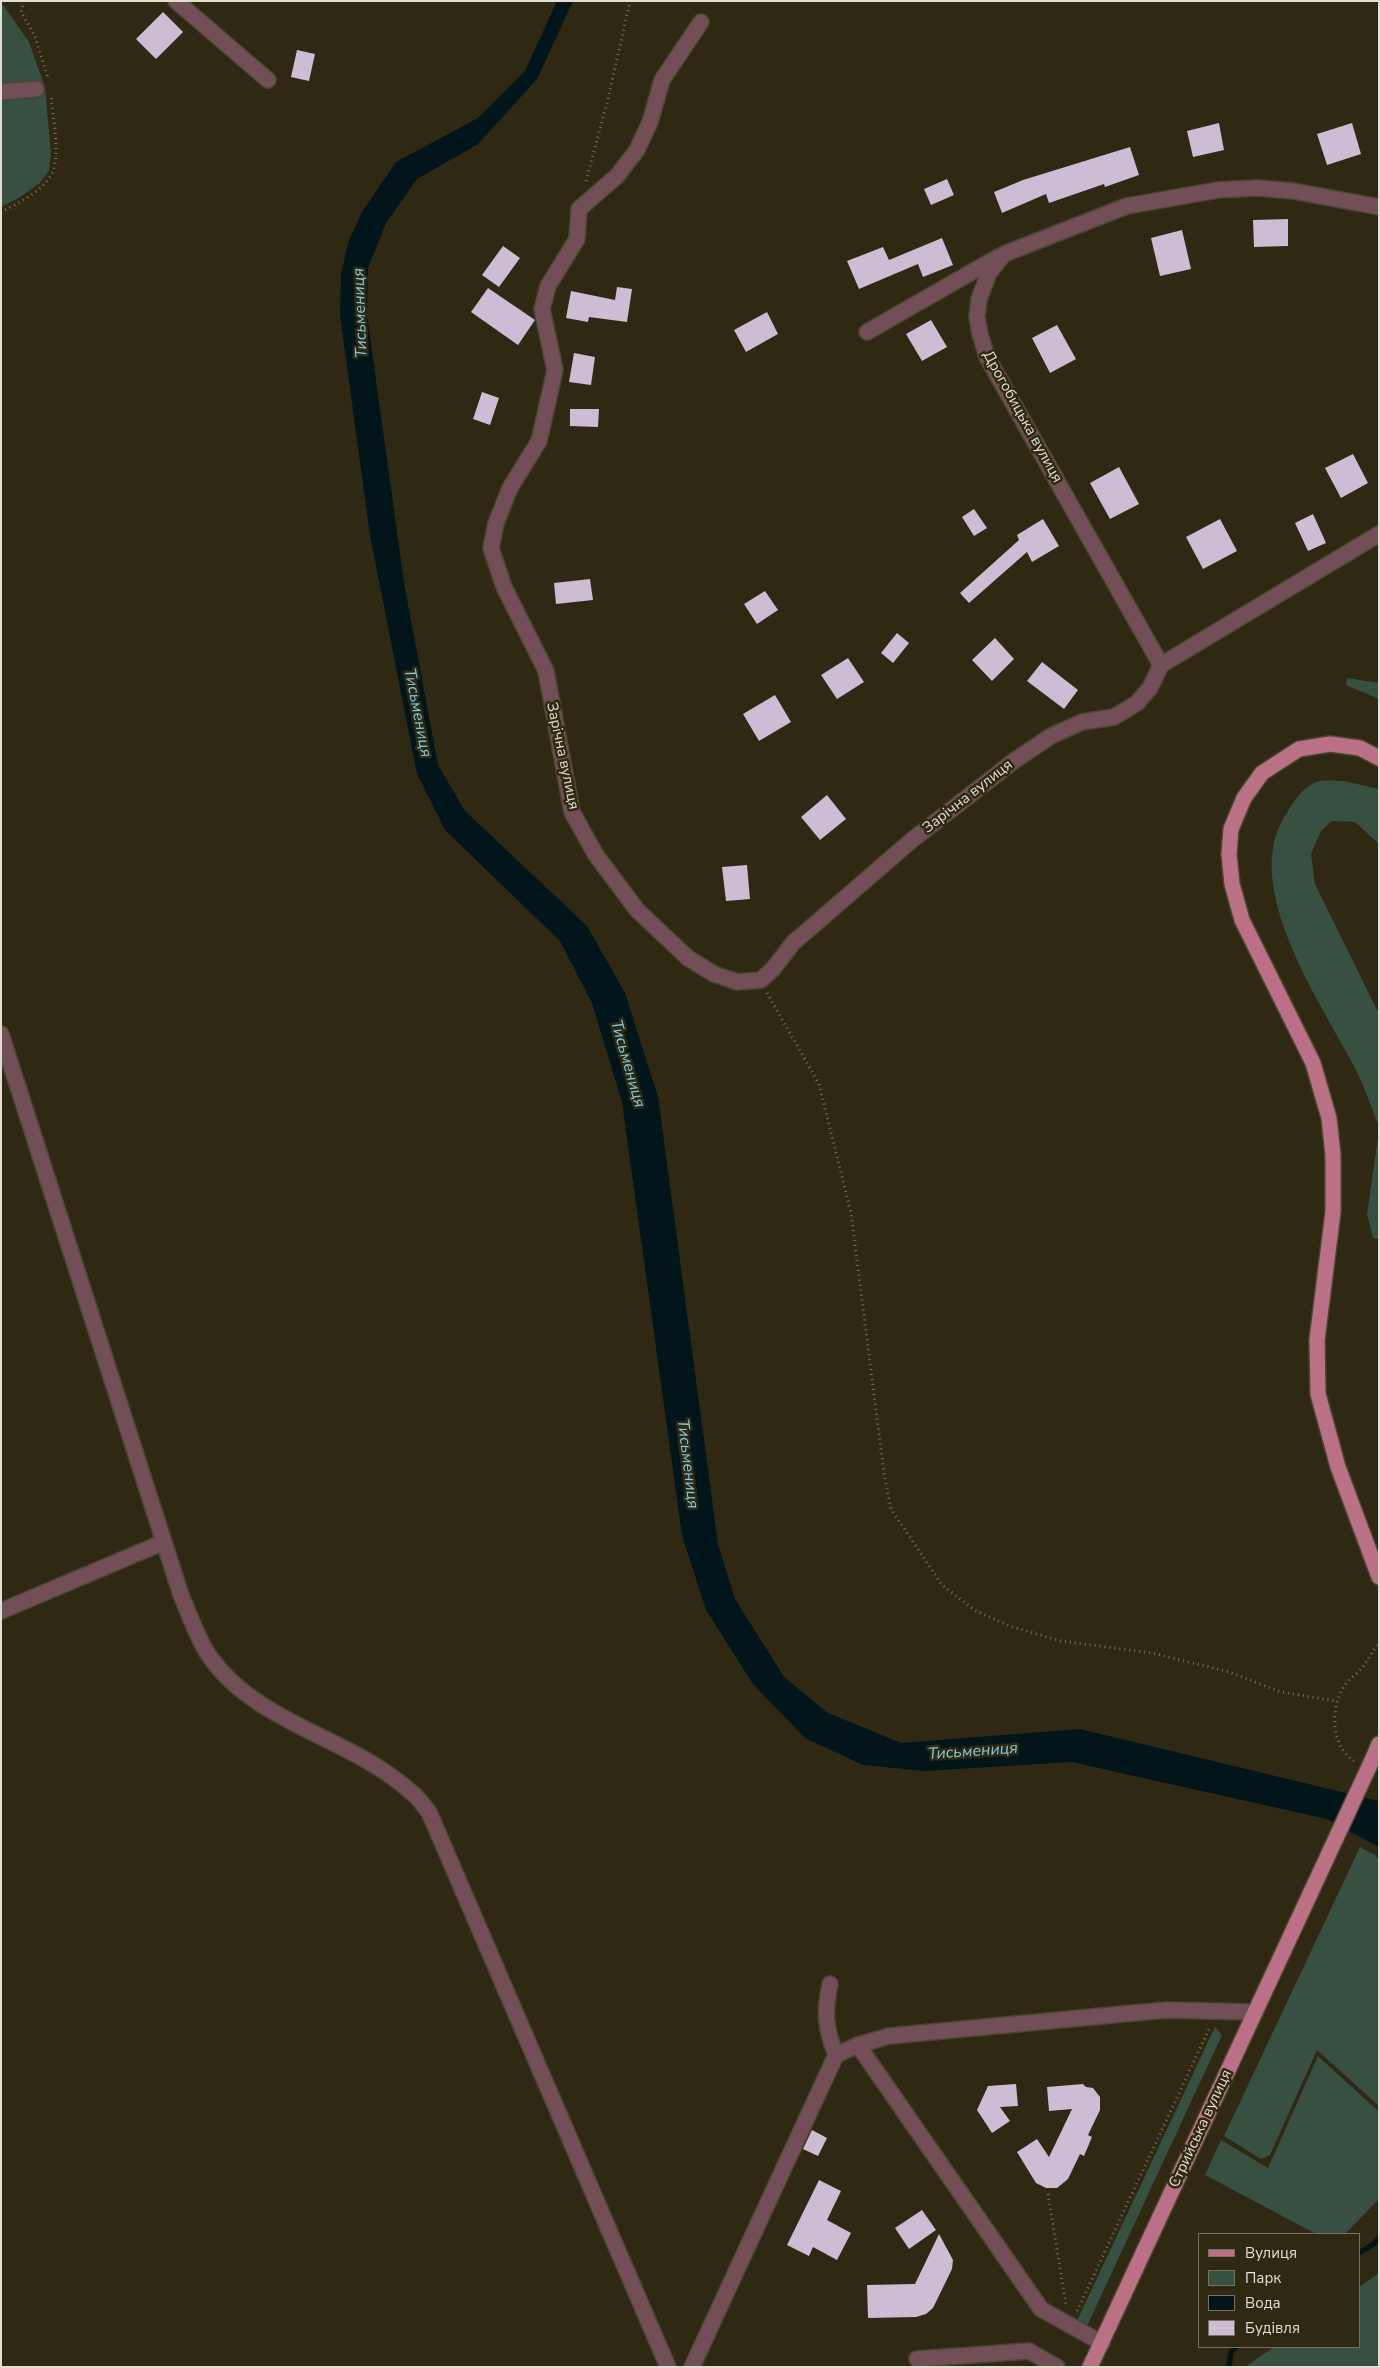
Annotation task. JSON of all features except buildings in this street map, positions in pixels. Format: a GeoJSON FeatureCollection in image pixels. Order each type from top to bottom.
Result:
{"type":"FeatureCollection","features":[{"type":"Feature","properties":{"kind":"main road"},"geometry":{"type":"LineString","coordinates":[[1379,758],[1360,748],[1330,744],[1299,749],[1262,773],[1244,798],[1231,829],[1229,854],[1232,884],[1242,920],[1313,1063],[1329,1118],[1333,1155],[1333,1212],[1317,1340],[1318,1394],[1338,1467],[1379,1577]]}},
{"type":"Feature","properties":{"kind":"main road","name":"Стрийська вулиця"},"geometry":{"type":"LineString","coordinates":[[1090,2367],[1376,1750]]}},
{"type":"Feature","properties":{"kind":"street"},"geometry":{"type":"LineString","coordinates":[[176,1],[268,80]]}},
{"type":"Feature","properties":{"kind":"street"},"geometry":{"type":"LineString","coordinates":[[578,208],[617,176],[637,150],[650,122],[662,80],[701,22]]}},
{"type":"Feature","properties":{"kind":"street"},"geometry":{"type":"LineString","coordinates":[[1,92],[44,87]]}},
{"type":"Feature","properties":{"kind":"street"},"geometry":{"type":"LineString","coordinates":[[866,332],[1004,254],[1127,206],[1218,190],[1257,188],[1293,190],[1379,208]]}},
{"type":"Feature","properties":{"kind":"street","name":"Зарічна вулиця"},"geometry":{"type":"LineString","coordinates":[[578,208],[577,239],[548,286],[542,308],[555,370],[539,441],[510,488],[496,523],[491,548],[504,587],[546,672],[572,812],[596,855],[637,910],[688,958],[714,974],[737,982],[760,980],[773,968],[793,943],[912,840],[1014,761],[1051,736],[1082,722],[1114,717],[1137,703],[1150,688],[1161,665]]}},
{"type":"Feature","properties":{"kind":"street","name":"Дрогобицька вулиця"},"geometry":{"type":"LineString","coordinates":[[1004,254],[989,273],[979,299],[978,326],[987,357],[1161,665]]}},
{"type":"Feature","properties":{"kind":"street"},"geometry":{"type":"LineString","coordinates":[[1161,665],[1379,534]]}},
{"type":"Feature","properties":{"kind":"street"},"geometry":{"type":"LineString","coordinates":[[1,1034],[181,1595],[209,1656],[231,1681],[263,1706],[365,1760],[411,1791],[429,1812],[668,2367]]}},
{"type":"Feature","properties":{"kind":"street"},"geometry":{"type":"LineString","coordinates":[[1,1611],[164,1542]]}},
{"type":"Feature","properties":{"kind":"street"},"geometry":{"type":"LineString","coordinates":[[830,1984],[825,2010],[827,2032],[836,2055]]}},
{"type":"Feature","properties":{"kind":"street"},"geometry":{"type":"LineString","coordinates":[[692,2367],[836,2055],[858,2045],[889,2036],[1156,2011],[1255,2012]]}},
{"type":"Feature","properties":{"kind":"street"},"geometry":{"type":"LineString","coordinates":[[858,2045],[1040,2309],[1102,2343]]}},
{"type":"Feature","properties":{"kind":"street"},"geometry":{"type":"LineString","coordinates":[[917,2359],[1029,2351],[1057,2367]]}},
{"type":"Feature","properties":{"kind":"path"},"geometry":{"type":"LineString","coordinates":[[24,1],[20,12],[34,36],[44,87]]}},
{"type":"Feature","properties":{"kind":"path"},"geometry":{"type":"LineString","coordinates":[[578,208],[608,99],[630,1]]}},
{"type":"Feature","properties":{"kind":"path"},"geometry":{"type":"LineString","coordinates":[[1,212],[24,200],[43,185],[53,172],[56,153],[51,96]]}},
{"type":"Feature","properties":{"kind":"path"},"geometry":{"type":"LineString","coordinates":[[760,980],[819,1084],[851,1214],[884,1473],[891,1509],[942,1585],[976,1612],[1010,1626],[1052,1638],[1152,1653],[1229,1672],[1281,1692],[1336,1701]]}},
{"type":"Feature","properties":{"kind":"path"},"geometry":{"type":"LineString","coordinates":[[1358,1763],[1351,1759],[1339,1746],[1335,1724],[1336,1701],[1346,1684],[1361,1669],[1379,1644]]}},
{"type":"Feature","properties":{"kind":"path"},"geometry":{"type":"LineString","coordinates":[[1070,2326],[1218,2011]]}},
{"type":"Feature","properties":{"kind":"path"},"geometry":{"type":"LineString","coordinates":[[1048,2194],[1070,2326]]}},
{"type":"Feature","properties":{"kind":"green space"},"geometry":{"type":"Polygon","coordinates":[[[1,2],[29,42],[45,87],[51,154],[49,171],[40,183],[22,196],[1,207],[1,2]]]}},
{"type":"Feature","properties":{"kind":"green space"},"geometry":{"type":"Polygon","coordinates":[[[1347,678],[1379,683],[1379,699],[1346,685],[1347,678]]]}},
{"type":"Feature","properties":{"kind":"green space"},"geometry":{"type":"Polygon","coordinates":[[[1344,781],[1379,789],[1379,844],[1355,822],[1332,821],[1321,831],[1311,854],[1315,884],[1379,1014],[1379,1126],[1358,1073],[1322,1009],[1290,942],[1278,908],[1272,874],[1274,843],[1286,814],[1298,797],[1310,785],[1317,782],[1344,781]]]}},
{"type":"Feature","properties":{"kind":"green space"},"geometry":{"type":"Polygon","coordinates":[[[1379,1131],[1379,1239],[1373,1238],[1367,1214],[1379,1131]]]}},
{"type":"Feature","properties":{"kind":"green space"},"geometry":{"type":"Polygon","coordinates":[[[1360,1847],[1375,1855],[1379,1861],[1379,2106],[1317,2050],[1270,2155],[1261,2159],[1224,2136],[1360,1847]]]}},
{"type":"Feature","properties":{"kind":"green space"},"geometry":{"type":"Polygon","coordinates":[[[1215,2027],[1222,2035],[1088,2324],[1081,2325],[1076,2323],[1215,2027]]]}},
{"type":"Feature","properties":{"kind":"green space"},"geometry":{"type":"Polygon","coordinates":[[[1318,2056],[1379,2112],[1379,2199],[1346,2233],[1314,2233],[1205,2175],[1221,2140],[1268,2168],[1318,2056]]]}},
{"type":"Feature","properties":{"kind":"green space"},"geometry":{"type":"Polygon","coordinates":[[[1379,2273],[1379,2367],[1245,2367],[1273,2348],[1360,2348],[1360,2286],[1379,2273]]]}},
{"type":"Feature","properties":{"kind":"water","name":"Тисьмениця"},"geometry":{"type":"Polygon","coordinates":[[[557,1],[573,1],[537,79],[478,144],[417,179],[386,223],[368,268],[367,315],[404,583],[438,765],[465,811],[587,926],[625,993],[658,1097],[718,1544],[735,1599],[784,1677],[828,1713],[901,1743],[1080,1729],[1379,1801],[1379,1847],[1327,1819],[1072,1762],[924,1771],[863,1765],[805,1738],[753,1684],[706,1610],[682,1535],[622,1102],[592,1003],[560,941],[445,830],[417,774],[370,535],[340,315],[341,275],[348,243],[362,212],[396,162],[478,118],[525,71],[557,1]]]}},
{"type":"Feature","properties":{"kind":"waterway"},"geometry":{"type":"LineString","coordinates":[[1360,2252],[1374,2244],[1379,2237]]}},
{"type":"Feature","properties":{"kind":"waterway"},"geometry":{"type":"LineString","coordinates":[[1229,2367],[1231,2352],[1235,2348]]}}]}
